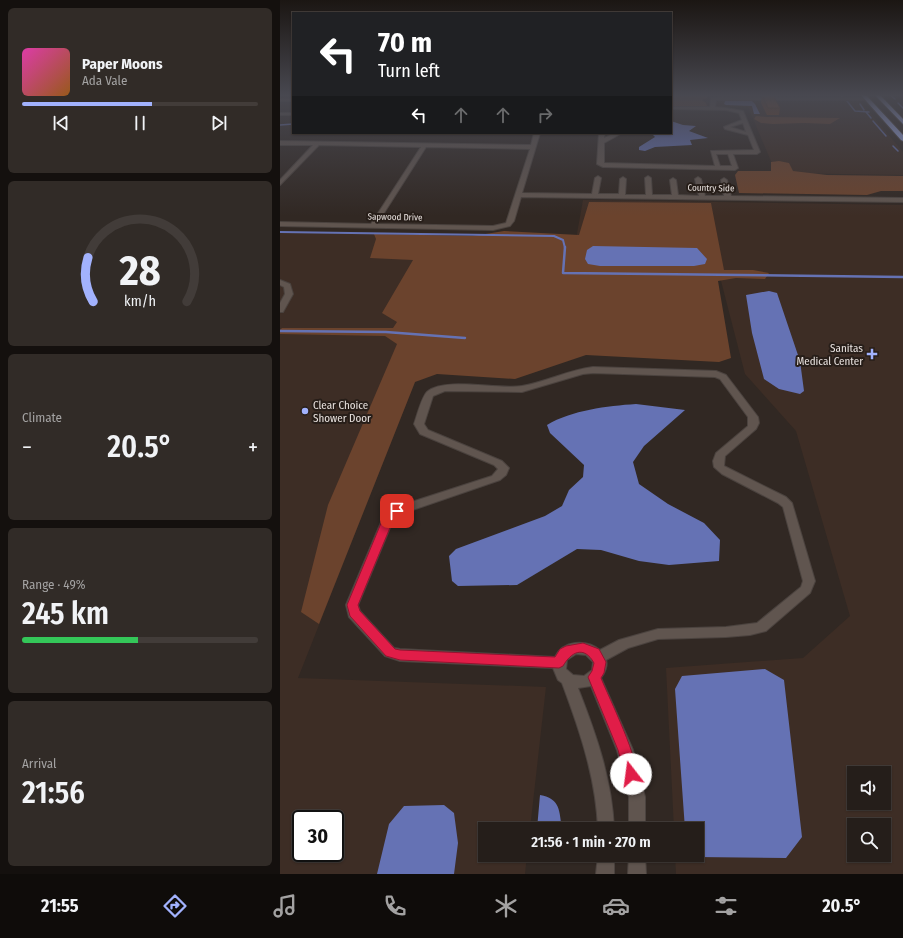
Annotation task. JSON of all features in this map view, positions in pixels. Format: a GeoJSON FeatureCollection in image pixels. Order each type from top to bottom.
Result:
{"type":"FeatureCollection","features":[{"type":"Feature","properties":{"kind":"street"},"geometry":{"type":"LineString","coordinates":[[519,195],[536,135]]}},
{"type":"Feature","properties":{"kind":"street"},"geometry":{"type":"LineString","coordinates":[[602,135],[600,164],[603,165],[735,168],[730,152]]}},
{"type":"Feature","properties":{"kind":"street"},"geometry":{"type":"LineString","coordinates":[[601,142],[615,135]]}},
{"type":"Feature","properties":{"kind":"street"},"geometry":{"type":"LineString","coordinates":[[718,167],[713,152],[757,152],[750,135]]}},
{"type":"Feature","properties":{"kind":"street"},"geometry":{"type":"LineString","coordinates":[[280,143],[533,146]]}},
{"type":"Feature","properties":{"kind":"street"},"geometry":{"type":"LineString","coordinates":[[280,183],[317,144]]}},
{"type":"Feature","properties":{"kind":"street"},"geometry":{"type":"LineString","coordinates":[[373,225],[426,145]]}},
{"type":"Feature","properties":{"kind":"street"},"geometry":{"type":"LineString","coordinates":[[595,196],[598,178]]}},
{"type":"Feature","properties":{"kind":"street"},"geometry":{"type":"LineString","coordinates":[[622,196],[623,178]]}},
{"type":"Feature","properties":{"kind":"street"},"geometry":{"type":"LineString","coordinates":[[648,178],[649,196]]}},
{"type":"Feature","properties":{"kind":"street"},"geometry":{"type":"LineString","coordinates":[[698,179],[702,197]]}},
{"type":"Feature","properties":{"kind":"street"},"geometry":{"type":"LineString","coordinates":[[673,180],[675,197]]}},
{"type":"Feature","properties":{"kind":"street"},"geometry":{"type":"LineString","coordinates":[[724,180],[728,198]]}},
{"type":"Feature","properties":{"kind":"street","name":"Sapwood Drive"},"geometry":{"type":"LineString","coordinates":[[280,224],[493,228],[508,224],[511,221],[519,195]]}},
{"type":"Feature","properties":{"kind":"street","name":"Country Side"},"geometry":{"type":"LineString","coordinates":[[519,195],[903,200]]}},
{"type":"Feature","properties":{"kind":"street"},"geometry":{"type":"LineString","coordinates":[[280,282],[287,286],[289,292],[288,297],[280,310]]}},
{"type":"Feature","properties":{"kind":"street"},"geometry":{"type":"LineString","coordinates":[[559,663],[400,655],[390,652],[354,613],[352,605],[389,516],[397,511],[496,478],[502,473],[504,468],[498,463],[424,432],[419,424],[429,395],[432,392],[444,388],[529,389],[582,371],[593,370],[716,374],[723,377],[753,417],[754,423],[753,427],[720,455],[718,461],[719,467],[782,500],[788,506],[809,575],[806,590],[761,627],[750,630],[726,632],[658,634],[624,644],[598,657]]}},
{"type":"Feature","properties":{"kind":"street"},"geometry":{"type":"LineString","coordinates":[[568,680],[582,682],[594,677],[600,668],[598,657],[589,649],[576,648],[565,653],[559,663],[560,672],[568,680],[598,765],[606,822]]}},
{"type":"Feature","properties":{"kind":"street"},"geometry":{"type":"LineString","coordinates":[[594,677],[625,750],[637,798],[637,822]]}},
{"type":"Feature","properties":{"kind":"street"},"geometry":{"type":"LineString","coordinates":[[606,862],[606,874]]}},
{"type":"Feature","properties":{"kind":"street"},"geometry":{"type":"LineString","coordinates":[[637,862],[637,874]]}},
{"type":"Feature","properties":{"kind":"shaded area"},"geometry":{"type":"Polygon","coordinates":[[[760,135],[888,135],[903,152],[903,175],[776,173],[760,135]]]}},
{"type":"Feature","properties":{"kind":"shaded area"},"geometry":{"type":"Polygon","coordinates":[[[779,161],[789,163],[793,171],[827,175],[903,176],[903,191],[881,191],[867,195],[739,193],[735,175],[738,171],[771,171],[771,162],[779,161]]]}},
{"type":"Feature","properties":{"kind":"shaded area"},"geometry":{"type":"Polygon","coordinates":[[[583,200],[903,205],[903,874],[676,874],[675,862],[704,862],[704,822],[674,822],[666,668],[803,658],[850,616],[796,431],[745,374],[720,277],[576,239],[583,200]]]}},
{"type":"Feature","properties":{"kind":"shaded area"},"geometry":{"type":"Polygon","coordinates":[[[589,202],[711,203],[724,270],[753,270],[769,273],[765,279],[736,278],[718,281],[731,358],[719,362],[586,355],[515,379],[437,374],[415,382],[319,624],[301,612],[328,505],[397,344],[385,336],[280,334],[280,330],[282,328],[393,328],[397,322],[382,313],[413,260],[370,258],[376,239],[374,234],[473,236],[504,231],[579,235],[589,202]]]}},
{"type":"Feature","properties":{"kind":"shaded area"},"geometry":{"type":"Polygon","coordinates":[[[280,232],[473,236],[298,678],[546,687],[531,822],[478,822],[478,862],[526,862],[525,874],[280,874],[280,232]]]}},
{"type":"Feature","properties":{"kind":"water"},"geometry":{"type":"Polygon","coordinates":[[[653,135],[699,135],[708,138],[690,140],[692,145],[655,147],[645,151],[639,150],[639,147],[655,137],[653,135]]]}},
{"type":"Feature","properties":{"kind":"water"},"geometry":{"type":"Polygon","coordinates":[[[593,246],[697,248],[707,259],[705,264],[694,266],[600,266],[588,264],[585,259],[587,250],[593,246]]]}},
{"type":"Feature","properties":{"kind":"water"},"geometry":{"type":"Polygon","coordinates":[[[769,291],[777,293],[800,361],[804,391],[800,394],[779,389],[764,379],[752,333],[746,295],[769,291]]]}},
{"type":"Feature","properties":{"kind":"water"},"geometry":{"type":"Polygon","coordinates":[[[636,404],[685,410],[644,446],[633,462],[639,484],[668,504],[704,523],[720,540],[719,561],[669,565],[639,561],[601,550],[577,549],[517,585],[458,586],[452,581],[449,556],[456,549],[545,516],[562,506],[569,490],[583,477],[584,465],[550,433],[547,425],[578,412],[636,404]]]}},
{"type":"Feature","properties":{"kind":"water"},"geometry":{"type":"Polygon","coordinates":[[[765,669],[784,680],[802,837],[786,858],[704,857],[704,822],[684,822],[675,689],[682,676],[765,669]]]}},
{"type":"Feature","properties":{"kind":"water"},"geometry":{"type":"Polygon","coordinates":[[[540,795],[552,799],[558,807],[561,822],[538,822],[540,795]]]}},
{"type":"Feature","properties":{"kind":"water"},"geometry":{"type":"Polygon","coordinates":[[[444,805],[454,813],[458,843],[454,874],[377,874],[389,824],[404,806],[444,805]]]}},
{"type":"Feature","properties":{"kind":"waterway"},"geometry":{"type":"LineString","coordinates":[[893,146],[898,151]]}},
{"type":"Feature","properties":{"kind":"waterway"},"geometry":{"type":"LineString","coordinates":[[280,232],[554,236],[563,240],[565,248]]}},
{"type":"Feature","properties":{"kind":"waterway"},"geometry":{"type":"LineString","coordinates":[[565,248],[563,273],[903,277]]}},
{"type":"Feature","properties":{"kind":"waterway"},"geometry":{"type":"LineString","coordinates":[[280,331],[386,332],[465,338]]}},
{"type":"Feature","properties":{"kind":"place","name":"Sanitas Medical Center"},"geometry":{"type":"Point","coordinates":[872,354]}},
{"type":"Feature","properties":{"kind":"place","name":"Clear Choice Shower Door"},"geometry":{"type":"Point","coordinates":[305,411]}},
{"type":"Feature","properties":{"kind":"route"},"geometry":{"type":"LineString","coordinates":[[397,511],[389,516],[352,605],[354,613],[390,652],[400,655],[559,663],[561,657],[570,650],[576,648],[589,649],[598,657],[600,662],[598,673],[594,677],[625,750],[631,774]]}}]}
